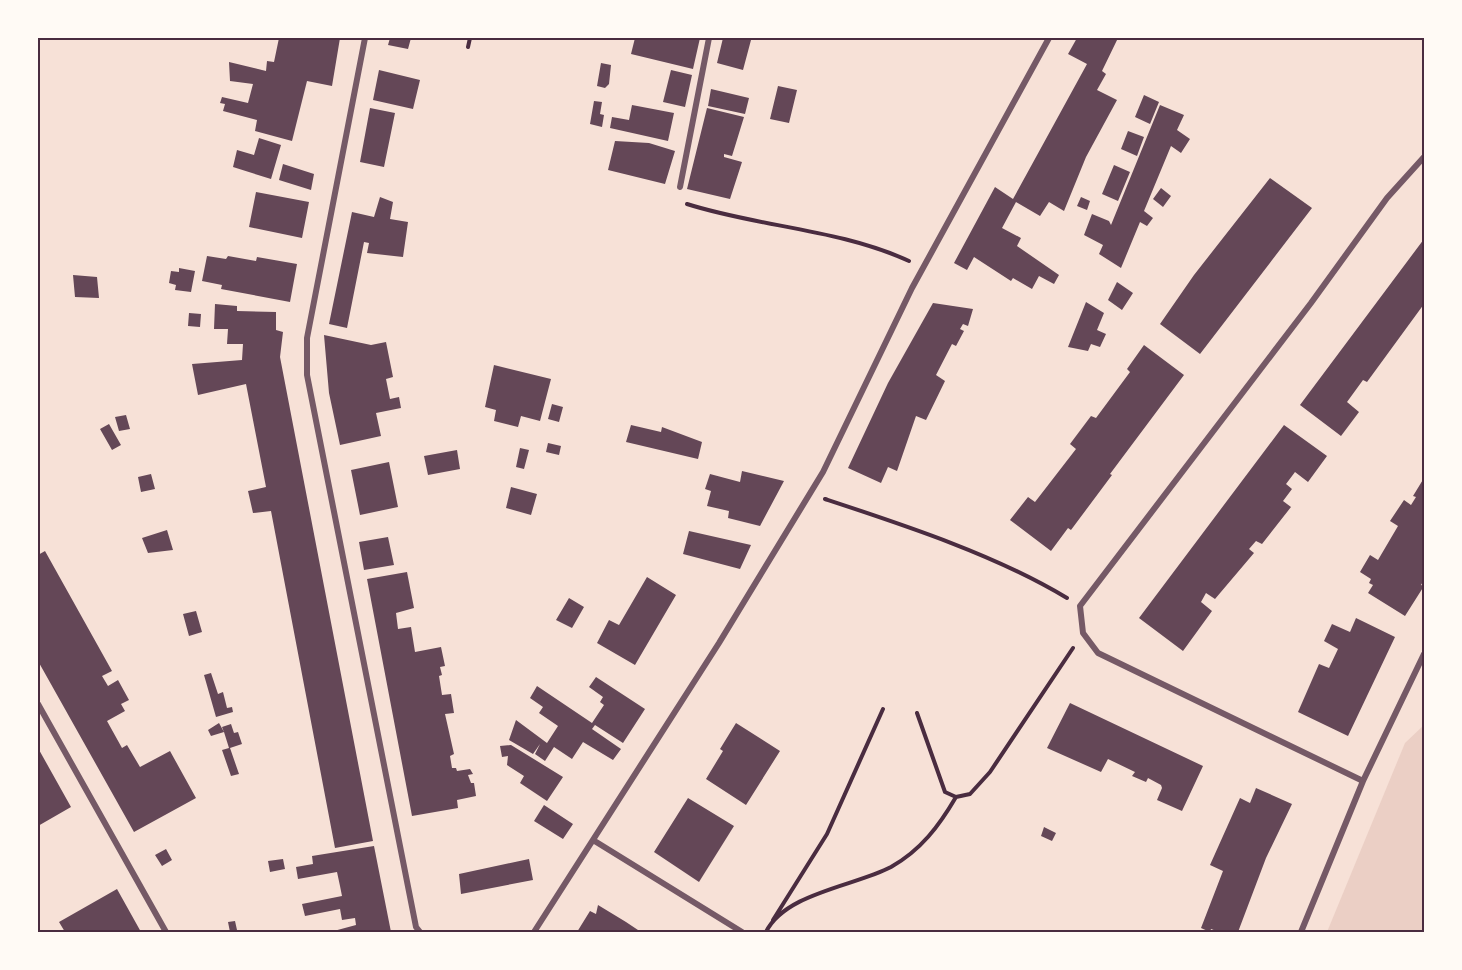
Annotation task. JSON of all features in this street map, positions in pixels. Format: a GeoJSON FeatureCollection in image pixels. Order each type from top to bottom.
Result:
{"type":"FeatureCollection","features":[{"type":"Feature","properties":{"kind":"street"},"geometry":{"type":"LineString","coordinates":[[365,38],[307,338],[307,375],[393,818],[416,927],[420,933]]}},
{"type":"Feature","properties":{"kind":"street"},"geometry":{"type":"LineString","coordinates":[[680,187],[709,38]]}},
{"type":"Feature","properties":{"kind":"street"},"geometry":{"type":"LineString","coordinates":[[534,933],[719,643],[810,494],[924,267],[1049,38]]}},
{"type":"Feature","properties":{"kind":"street"},"geometry":{"type":"LineString","coordinates":[[1363,781],[1098,653],[1083,633],[1080,606],[1311,303],[1388,198],[1425,157]]}},
{"type":"Feature","properties":{"kind":"street"},"geometry":{"type":"LineString","coordinates":[[1300,933],[1363,781],[1425,654]]}},
{"type":"Feature","properties":{"kind":"street"},"geometry":{"type":"LineString","coordinates":[[38,704],[166,933]]}},
{"type":"Feature","properties":{"kind":"street"},"geometry":{"type":"LineString","coordinates":[[593,840],[742,933]]}},
{"type":"Feature","properties":{"kind":"path"},"geometry":{"type":"LineString","coordinates":[[468,47],[470,38]]}},
{"type":"Feature","properties":{"kind":"path"},"geometry":{"type":"LineString","coordinates":[[680,187],[686,204],[724,216],[842,240],[894,254],[924,267]]}},
{"type":"Feature","properties":{"kind":"path"},"geometry":{"type":"LineString","coordinates":[[810,494],[928,534],[1048,586],[1080,606]]}},
{"type":"Feature","properties":{"kind":"path"},"geometry":{"type":"LineString","coordinates":[[917,713],[945,792],[956,797],[970,794],[990,772],[1083,633]]}},
{"type":"Feature","properties":{"kind":"path"},"geometry":{"type":"LineString","coordinates":[[766,933],[827,834],[883,709]]}},
{"type":"Feature","properties":{"kind":"path"},"geometry":{"type":"LineString","coordinates":[[769,927],[789,907],[891,867],[936,831],[956,797]]}},
{"type":"Feature","properties":{"kind":"shaded area"},"geometry":{"type":"Polygon","coordinates":[[[1424,725],[1424,932],[1327,932],[1405,743],[1424,725]]]}},
{"type":"Feature","properties":{"kind":"building"},"geometry":{"type":"Polygon","coordinates":[[[279,38],[340,38],[332,86],[307,81],[292,141],[255,131],[257,120],[223,111],[225,104],[220,103],[222,97],[248,103],[253,84],[230,81],[229,62],[266,71],[267,61],[274,62],[279,38]]]}},
{"type":"Feature","properties":{"kind":"building"},"geometry":{"type":"Polygon","coordinates":[[[390,38],[411,38],[408,49],[388,45],[390,38]]]}},
{"type":"Feature","properties":{"kind":"building"},"geometry":{"type":"Polygon","coordinates":[[[635,38],[700,38],[693,69],[631,54],[635,38]]]}},
{"type":"Feature","properties":{"kind":"building"},"geometry":{"type":"Polygon","coordinates":[[[723,38],[751,40],[743,70],[717,63],[723,38]]]}},
{"type":"Feature","properties":{"kind":"building"},"geometry":{"type":"Polygon","coordinates":[[[1077,38],[1118,38],[1102,71],[1106,74],[1097,90],[1117,100],[1086,157],[1064,211],[1049,202],[1040,216],[1016,202],[1002,228],[1021,238],[1017,246],[1059,275],[1054,284],[1039,276],[1032,289],[1013,278],[1011,281],[974,257],[967,270],[954,263],[995,187],[1013,199],[1087,64],[1068,54],[1077,38]]]}},
{"type":"Feature","properties":{"kind":"building"},"geometry":{"type":"Polygon","coordinates":[[[601,63],[611,65],[609,84],[605,88],[597,86],[601,63]]]}},
{"type":"Feature","properties":{"kind":"building"},"geometry":{"type":"Polygon","coordinates":[[[379,70],[420,80],[413,109],[373,100],[379,70]]]}},
{"type":"Feature","properties":{"kind":"building"},"geometry":{"type":"Polygon","coordinates":[[[671,70],[692,75],[685,107],[663,102],[671,70]]]}},
{"type":"Feature","properties":{"kind":"building"},"geometry":{"type":"Polygon","coordinates":[[[778,86],[797,90],[789,123],[770,119],[778,86]]]}},
{"type":"Feature","properties":{"kind":"building"},"geometry":{"type":"Polygon","coordinates":[[[711,89],[749,98],[745,114],[708,106],[711,89]]]}},
{"type":"Feature","properties":{"kind":"building"},"geometry":{"type":"Polygon","coordinates":[[[1144,95],[1159,102],[1150,124],[1135,117],[1144,95]]]}},
{"type":"Feature","properties":{"kind":"building"},"geometry":{"type":"Polygon","coordinates":[[[594,101],[602,102],[600,114],[604,115],[602,127],[590,124],[594,101]]]}},
{"type":"Feature","properties":{"kind":"building"},"geometry":{"type":"Polygon","coordinates":[[[632,105],[674,113],[668,141],[610,128],[612,117],[629,120],[632,105]]]}},
{"type":"Feature","properties":{"kind":"building"},"geometry":{"type":"Polygon","coordinates":[[[1160,105],[1184,115],[1177,130],[1190,139],[1181,153],[1171,146],[1144,211],[1153,218],[1147,226],[1140,222],[1121,268],[1099,254],[1103,245],[1084,235],[1092,214],[1109,221],[1111,225],[1160,105]]]}},
{"type":"Feature","properties":{"kind":"building"},"geometry":{"type":"Polygon","coordinates":[[[370,108],[395,113],[384,167],[360,162],[370,108]]]}},
{"type":"Feature","properties":{"kind":"building"},"geometry":{"type":"Polygon","coordinates":[[[707,108],[744,117],[732,156],[724,154],[724,157],[742,162],[730,199],[687,189],[707,108]]]}},
{"type":"Feature","properties":{"kind":"building"},"geometry":{"type":"Polygon","coordinates":[[[1128,131],[1144,137],[1137,156],[1121,149],[1128,131]]]}},
{"type":"Feature","properties":{"kind":"building"},"geometry":{"type":"Polygon","coordinates":[[[259,138],[281,145],[271,179],[233,167],[237,150],[254,155],[259,138]]]}},
{"type":"Feature","properties":{"kind":"building"},"geometry":{"type":"Polygon","coordinates":[[[615,141],[649,143],[675,151],[665,184],[608,170],[615,141]]]}},
{"type":"Feature","properties":{"kind":"building"},"geometry":{"type":"Polygon","coordinates":[[[283,164],[314,174],[311,190],[279,180],[283,164]]]}},
{"type":"Feature","properties":{"kind":"building"},"geometry":{"type":"Polygon","coordinates":[[[1114,165],[1130,172],[1118,201],[1102,194],[1114,165]]]}},
{"type":"Feature","properties":{"kind":"building"},"geometry":{"type":"Polygon","coordinates":[[[1270,178],[1312,208],[1200,354],[1160,324],[1194,275],[1270,178]]]}},
{"type":"Feature","properties":{"kind":"building"},"geometry":{"type":"Polygon","coordinates":[[[1161,188],[1171,196],[1163,207],[1153,199],[1161,188]]]}},
{"type":"Feature","properties":{"kind":"building"},"geometry":{"type":"Polygon","coordinates":[[[256,192],[309,202],[302,238],[249,227],[256,192]]]}},
{"type":"Feature","properties":{"kind":"building"},"geometry":{"type":"Polygon","coordinates":[[[380,197],[393,202],[390,219],[408,222],[403,257],[367,253],[369,243],[364,242],[347,328],[329,324],[352,212],[374,217],[380,197]]]}},
{"type":"Feature","properties":{"kind":"building"},"geometry":{"type":"Polygon","coordinates":[[[1081,197],[1090,201],[1087,210],[1077,206],[1081,197]]]}},
{"type":"Feature","properties":{"kind":"building"},"geometry":{"type":"Polygon","coordinates":[[[1424,239],[1424,304],[1367,382],[1363,380],[1347,402],[1359,412],[1341,436],[1300,405],[1424,239]]]}},
{"type":"Feature","properties":{"kind":"building"},"geometry":{"type":"Polygon","coordinates":[[[207,256],[226,259],[228,256],[256,261],[257,257],[297,264],[290,302],[221,289],[222,285],[202,281],[207,256]]]}},
{"type":"Feature","properties":{"kind":"building"},"geometry":{"type":"Polygon","coordinates":[[[179,268],[195,271],[191,292],[175,290],[176,285],[169,283],[171,271],[179,272],[179,268]]]}},
{"type":"Feature","properties":{"kind":"building"},"geometry":{"type":"Polygon","coordinates":[[[73,275],[97,277],[99,298],[75,297],[73,275]]]}},
{"type":"Feature","properties":{"kind":"building"},"geometry":{"type":"Polygon","coordinates":[[[1117,282],[1133,293],[1122,310],[1108,300],[1117,282]]]}},
{"type":"Feature","properties":{"kind":"building"},"geometry":{"type":"Polygon","coordinates":[[[1086,302],[1104,313],[1097,330],[1106,334],[1100,347],[1091,344],[1088,351],[1068,347],[1086,302]]]}},
{"type":"Feature","properties":{"kind":"building"},"geometry":{"type":"Polygon","coordinates":[[[933,303],[973,309],[968,326],[963,324],[960,329],[964,331],[956,346],[952,344],[936,375],[945,381],[926,420],[916,416],[897,471],[888,467],[881,483],[848,468],[888,383],[933,303]]]}},
{"type":"Feature","properties":{"kind":"building"},"geometry":{"type":"Polygon","coordinates":[[[215,304],[237,306],[237,311],[276,312],[276,330],[283,332],[280,357],[373,841],[335,848],[271,511],[253,513],[248,491],[266,487],[246,384],[198,395],[192,364],[242,360],[243,344],[227,344],[228,329],[214,329],[215,304]]]}},
{"type":"Feature","properties":{"kind":"building"},"geometry":{"type":"Polygon","coordinates":[[[189,313],[201,314],[200,327],[188,326],[189,313]]]}},
{"type":"Feature","properties":{"kind":"building"},"geometry":{"type":"Polygon","coordinates":[[[324,335],[371,345],[386,342],[393,377],[386,379],[390,399],[399,397],[401,408],[376,413],[381,436],[340,445],[329,393],[324,335]]]}},
{"type":"Feature","properties":{"kind":"building"},"geometry":{"type":"Polygon","coordinates":[[[1144,345],[1184,375],[1071,530],[1068,528],[1051,551],[1010,520],[1028,497],[1035,502],[1076,449],[1070,444],[1091,416],[1096,418],[1130,372],[1127,369],[1144,345]]]}},
{"type":"Feature","properties":{"kind":"building"},"geometry":{"type":"Polygon","coordinates":[[[494,365],[551,379],[540,421],[521,416],[518,427],[494,421],[496,410],[485,407],[494,365]]]}},
{"type":"Feature","properties":{"kind":"building"},"geometry":{"type":"Polygon","coordinates":[[[552,404],[563,407],[559,422],[548,419],[552,404]]]}},
{"type":"Feature","properties":{"kind":"building"},"geometry":{"type":"Polygon","coordinates":[[[126,415],[130,429],[119,431],[115,417],[126,415]]]}},
{"type":"Feature","properties":{"kind":"building"},"geometry":{"type":"Polygon","coordinates":[[[109,424],[121,445],[112,450],[100,429],[109,424]]]}},
{"type":"Feature","properties":{"kind":"building"},"geometry":{"type":"Polygon","coordinates":[[[631,425],[661,432],[662,427],[702,442],[698,459],[626,442],[631,425]]]}},
{"type":"Feature","properties":{"kind":"building"},"geometry":{"type":"Polygon","coordinates":[[[1284,425],[1327,456],[1308,482],[1295,472],[1286,484],[1292,489],[1283,501],[1291,507],[1262,544],[1256,541],[1249,549],[1254,553],[1215,599],[1206,593],[1201,602],[1212,611],[1183,651],[1139,618],[1284,425]]]}},
{"type":"Feature","properties":{"kind":"building"},"geometry":{"type":"Polygon","coordinates":[[[548,443],[561,446],[559,455],[546,452],[548,443]]]}},
{"type":"Feature","properties":{"kind":"building"},"geometry":{"type":"Polygon","coordinates":[[[520,448],[529,450],[524,469],[516,467],[520,448]]]}},
{"type":"Feature","properties":{"kind":"building"},"geometry":{"type":"Polygon","coordinates":[[[457,450],[460,469],[428,475],[424,456],[457,450]]]}},
{"type":"Feature","properties":{"kind":"building"},"geometry":{"type":"Polygon","coordinates":[[[389,462],[398,507],[360,515],[351,470],[389,462]]]}},
{"type":"Feature","properties":{"kind":"building"},"geometry":{"type":"Polygon","coordinates":[[[742,471],[784,481],[760,526],[728,518],[729,511],[707,506],[711,491],[705,489],[710,474],[740,482],[742,471]]]}},
{"type":"Feature","properties":{"kind":"building"},"geometry":{"type":"Polygon","coordinates":[[[151,474],[155,489],[141,492],[138,477],[151,474]]]}},
{"type":"Feature","properties":{"kind":"building"},"geometry":{"type":"Polygon","coordinates":[[[1424,478],[1424,580],[1421,585],[1424,586],[1405,616],[1368,593],[1373,585],[1369,583],[1371,579],[1360,572],[1370,555],[1378,560],[1398,526],[1390,521],[1404,500],[1411,505],[1416,497],[1413,496],[1424,478]]]}},
{"type":"Feature","properties":{"kind":"building"},"geometry":{"type":"Polygon","coordinates":[[[511,487],[537,494],[531,515],[506,508],[511,487]]]}},
{"type":"Feature","properties":{"kind":"building"},"geometry":{"type":"Polygon","coordinates":[[[167,530],[173,550],[148,553],[142,538],[167,530]]]}},
{"type":"Feature","properties":{"kind":"building"},"geometry":{"type":"Polygon","coordinates":[[[689,531],[751,545],[740,569],[683,554],[689,531]]]}},
{"type":"Feature","properties":{"kind":"building"},"geometry":{"type":"Polygon","coordinates":[[[388,537],[394,565],[364,570],[359,542],[388,537]]]}},
{"type":"Feature","properties":{"kind":"building"},"geometry":{"type":"Polygon","coordinates":[[[45,551],[112,671],[102,676],[108,686],[118,680],[129,700],[121,704],[125,711],[107,721],[122,748],[127,745],[140,767],[170,751],[196,798],[134,832],[38,661],[38,555],[45,551]]]}},
{"type":"Feature","properties":{"kind":"building"},"geometry":{"type":"Polygon","coordinates":[[[407,572],[414,608],[396,613],[398,629],[411,627],[415,652],[441,647],[445,666],[440,667],[442,675],[439,676],[442,695],[451,694],[454,713],[445,714],[454,754],[450,756],[452,768],[456,768],[457,771],[470,769],[473,774],[468,775],[471,783],[474,783],[476,796],[457,800],[458,808],[412,816],[367,579],[407,572]]]}},
{"type":"Feature","properties":{"kind":"building"},"geometry":{"type":"Polygon","coordinates":[[[647,577],[676,595],[635,665],[597,643],[609,620],[619,625],[647,577]]]}},
{"type":"Feature","properties":{"kind":"building"},"geometry":{"type":"Polygon","coordinates":[[[569,598],[584,607],[572,628],[556,620],[569,598]]]}},
{"type":"Feature","properties":{"kind":"building"},"geometry":{"type":"Polygon","coordinates":[[[196,611],[202,632],[189,636],[183,614],[196,611]]]}},
{"type":"Feature","properties":{"kind":"building"},"geometry":{"type":"Polygon","coordinates":[[[1356,618],[1395,637],[1348,736],[1298,712],[1319,664],[1329,668],[1338,649],[1324,641],[1332,624],[1350,632],[1356,618]]]}},
{"type":"Feature","properties":{"kind":"building"},"geometry":{"type":"Polygon","coordinates":[[[211,673],[218,694],[223,692],[227,708],[232,707],[233,712],[216,717],[204,675],[211,673]]]}},
{"type":"Feature","properties":{"kind":"building"},"geometry":{"type":"Polygon","coordinates":[[[596,677],[645,709],[623,743],[595,725],[592,729],[621,749],[613,760],[583,742],[572,759],[554,747],[545,761],[535,754],[540,744],[533,754],[509,740],[516,720],[547,743],[558,726],[539,713],[543,707],[530,698],[537,686],[592,723],[604,705],[600,702],[603,697],[589,687],[596,677]]]}},
{"type":"Feature","properties":{"kind":"building"},"geometry":{"type":"Polygon","coordinates":[[[1070,703],[1203,766],[1182,811],[1157,800],[1161,785],[1148,778],[1146,782],[1132,776],[1135,772],[1108,759],[1101,772],[1047,748],[1070,703]]]}},
{"type":"Feature","properties":{"kind":"building"},"geometry":{"type":"Polygon","coordinates":[[[219,723],[224,732],[211,736],[208,730],[219,723]]]}},
{"type":"Feature","properties":{"kind":"building"},"geometry":{"type":"Polygon","coordinates":[[[736,723],[780,751],[746,805],[706,779],[723,751],[720,749],[736,723]]]}},
{"type":"Feature","properties":{"kind":"building"},"geometry":{"type":"Polygon","coordinates":[[[231,724],[234,733],[238,732],[242,744],[230,748],[239,774],[231,776],[222,750],[229,748],[222,727],[231,724]]]}},
{"type":"Feature","properties":{"kind":"building"},"geometry":{"type":"Polygon","coordinates":[[[511,745],[563,777],[547,801],[520,783],[524,776],[507,765],[508,756],[502,757],[500,746],[511,745]]]}},
{"type":"Feature","properties":{"kind":"building"},"geometry":{"type":"Polygon","coordinates":[[[38,748],[71,807],[38,826],[38,748]]]}},
{"type":"Feature","properties":{"kind":"building"},"geometry":{"type":"Polygon","coordinates":[[[1256,788],[1292,804],[1266,858],[1238,932],[1219,932],[1211,929],[1210,932],[1201,928],[1223,871],[1210,865],[1240,798],[1250,803],[1256,788]]]}},
{"type":"Feature","properties":{"kind":"building"},"geometry":{"type":"Polygon","coordinates":[[[688,798],[734,826],[699,882],[654,852],[688,798]]]}},
{"type":"Feature","properties":{"kind":"building"},"geometry":{"type":"Polygon","coordinates":[[[544,805],[573,824],[563,839],[534,821],[544,805]]]}},
{"type":"Feature","properties":{"kind":"building"},"geometry":{"type":"Polygon","coordinates":[[[1044,827],[1056,833],[1052,841],[1041,836],[1044,827]]]}},
{"type":"Feature","properties":{"kind":"building"},"geometry":{"type":"Polygon","coordinates":[[[374,846],[391,932],[330,932],[356,925],[355,918],[342,920],[340,909],[305,916],[302,904],[342,896],[337,872],[298,879],[296,867],[313,864],[312,856],[374,846]]]}},
{"type":"Feature","properties":{"kind":"building"},"geometry":{"type":"Polygon","coordinates":[[[166,849],[172,860],[162,866],[155,855],[166,849]]]}},
{"type":"Feature","properties":{"kind":"building"},"geometry":{"type":"Polygon","coordinates":[[[283,859],[285,869],[270,872],[268,861],[283,859]]]}},
{"type":"Feature","properties":{"kind":"building"},"geometry":{"type":"Polygon","coordinates":[[[529,859],[533,880],[461,894],[459,874],[529,859]]]}},
{"type":"Feature","properties":{"kind":"building"},"geometry":{"type":"Polygon","coordinates":[[[117,889],[141,932],[65,932],[59,922],[117,889]]]}},
{"type":"Feature","properties":{"kind":"building"},"geometry":{"type":"Polygon","coordinates":[[[598,905],[641,932],[577,932],[590,911],[596,914],[598,905]]]}},
{"type":"Feature","properties":{"kind":"building"},"geometry":{"type":"Polygon","coordinates":[[[235,921],[237,930],[230,932],[228,922],[235,921]]]}}]}
